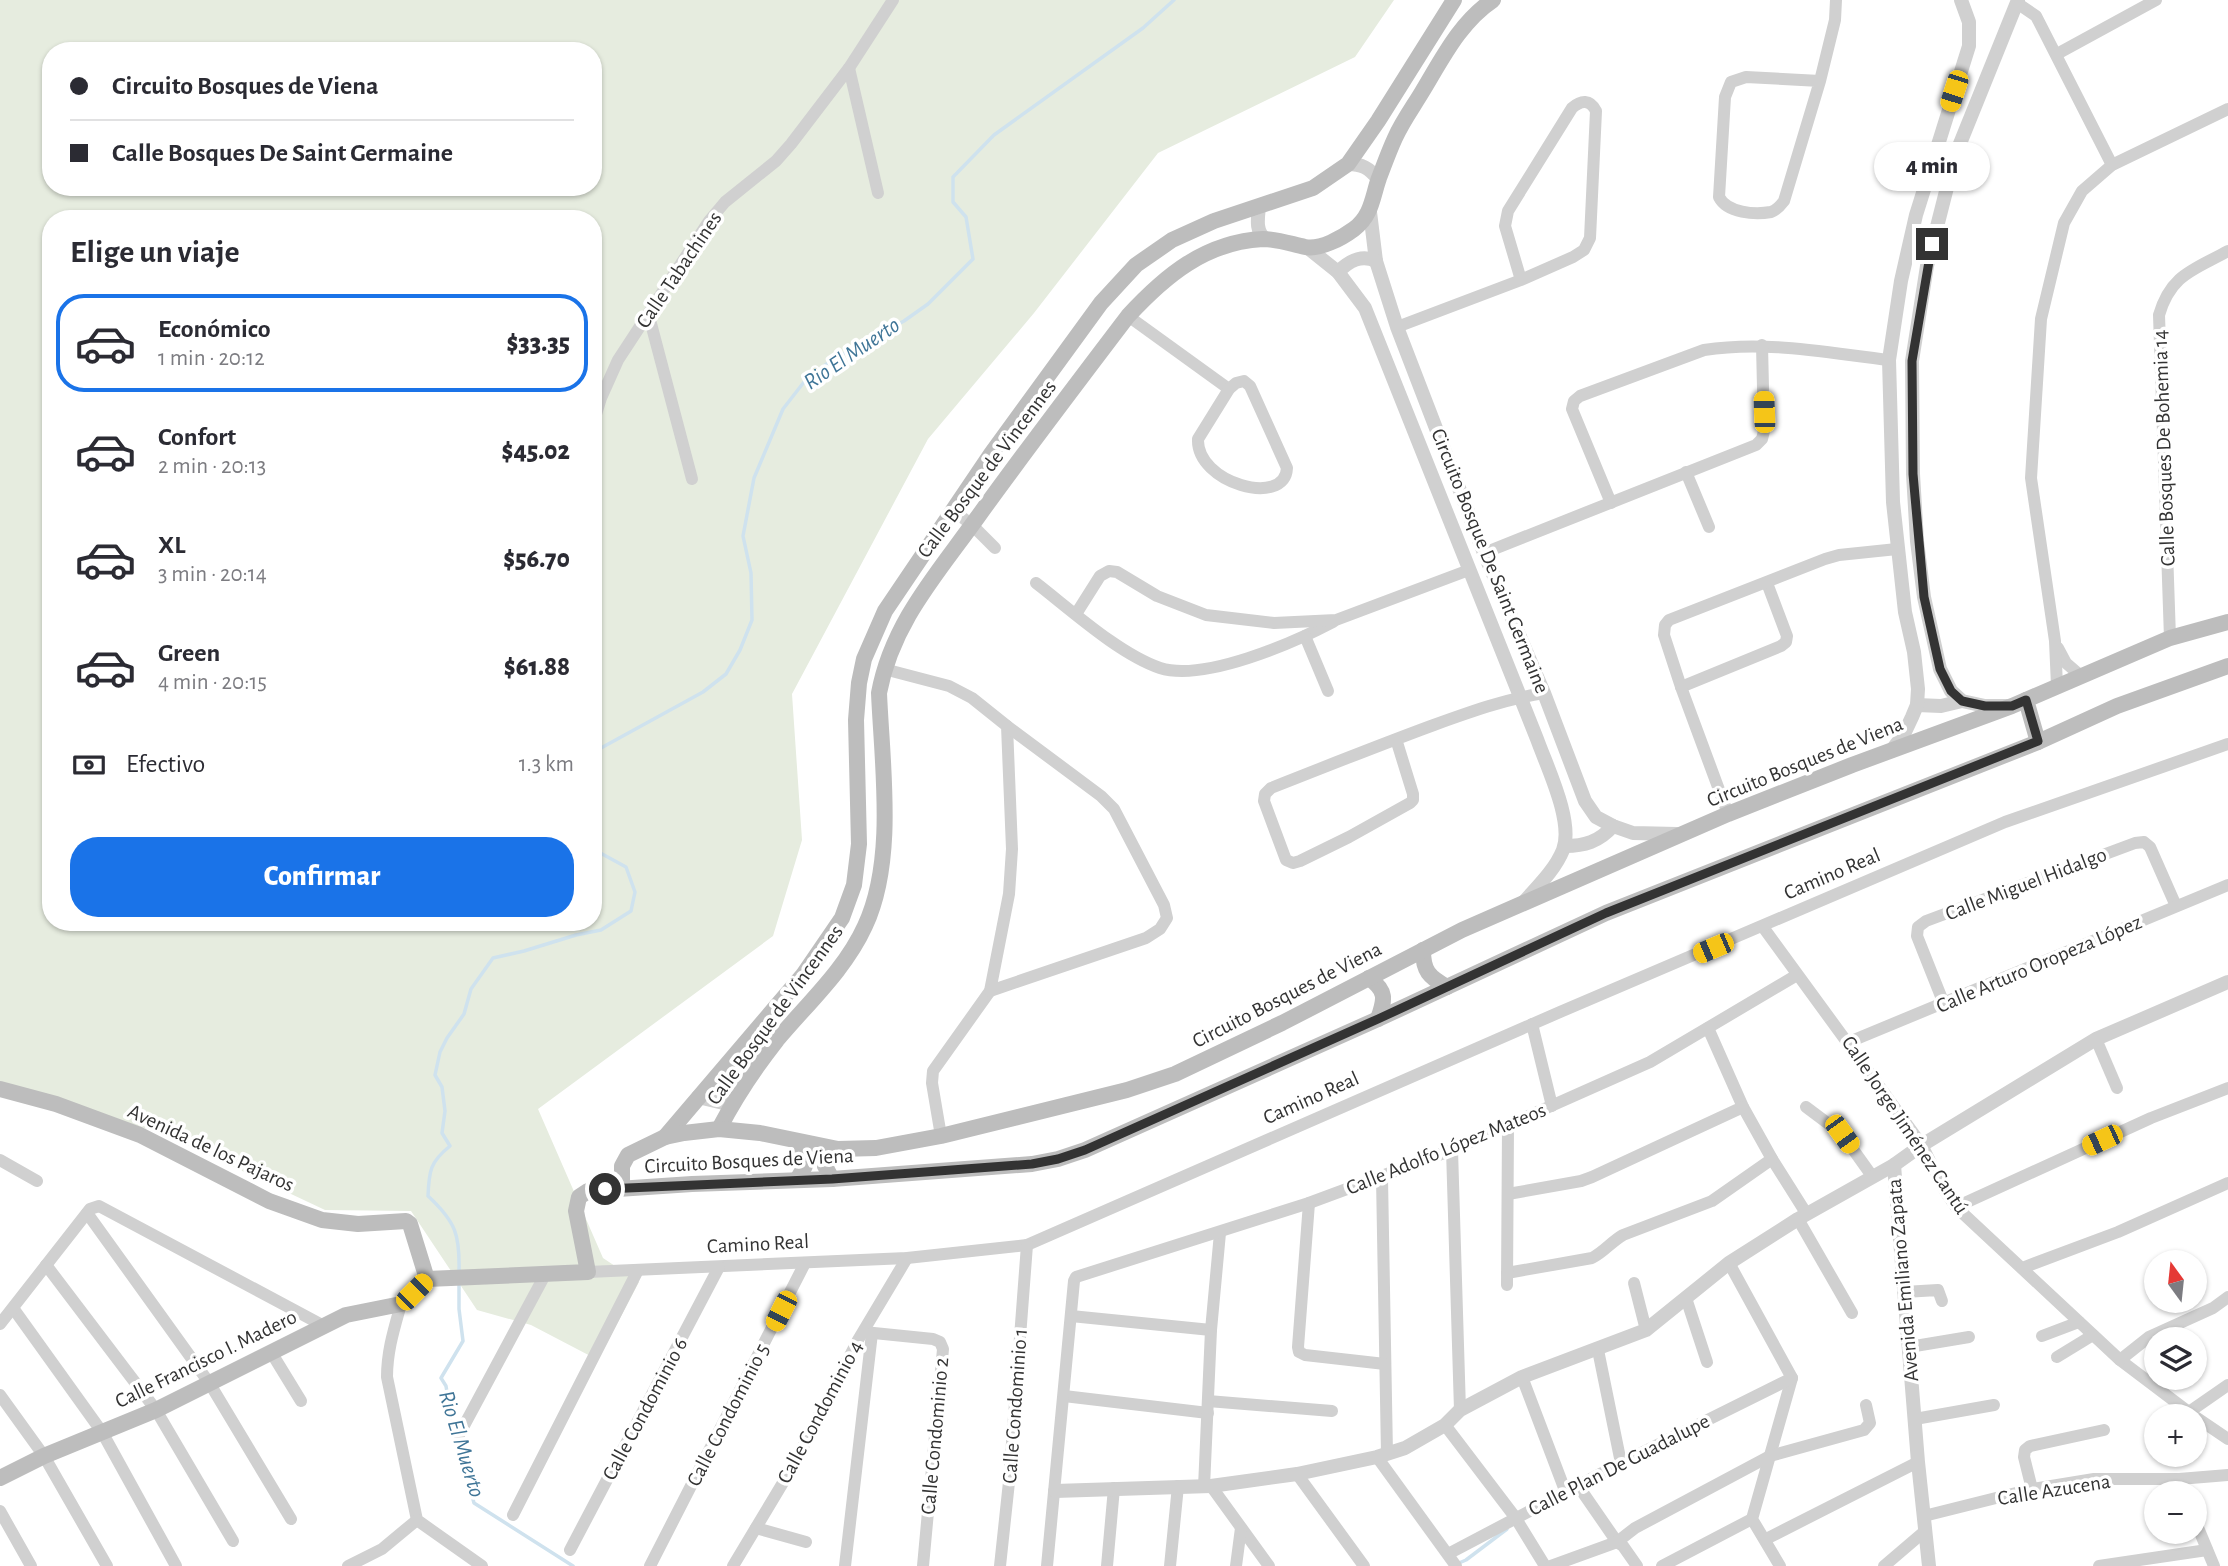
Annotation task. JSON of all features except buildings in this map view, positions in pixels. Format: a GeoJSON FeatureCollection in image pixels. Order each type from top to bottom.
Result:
{"type":"FeatureCollection","features":[{"type":"Feature","properties":{"kind":"main road","name":"Calle Bosque de Vincennes"},"geometry":{"type":"LineString","coordinates":[[666,1137],[803,975],[842,918],[854,885],[859,844],[856,720],[864,659],[885,611],[991,454],[1101,303],[1136,265],[1172,240],[1214,221],[1313,188],[1348,164],[1454,0]]}},
{"type":"Feature","properties":{"kind":"main road"},"geometry":{"type":"LineString","coordinates":[[1308,248],[1331,243],[1354,229],[1370,212],[1378,179],[1396,136],[1453,41],[1477,10],[1493,0]]}},
{"type":"Feature","properties":{"kind":"main road","name":"Calle Bosque de Vincennes"},"geometry":{"type":"LineString","coordinates":[[719,1129],[732,1105],[775,1043],[841,966],[865,926],[876,889],[883,850],[880,693],[884,669],[898,631],[930,581],[1128,316],[1157,286],[1182,266],[1230,244],[1265,239],[1308,248]]}},
{"type":"Feature","properties":{"kind":"main road","name":"Circuito Bosques de Viena"},"geometry":{"type":"LineString","coordinates":[[2228,622],[2171,638],[2019,703],[1728,814],[1423,950],[1175,1074],[1127,1090],[941,1136],[876,1147],[838,1149],[760,1133],[719,1129],[666,1137],[628,1155],[622,1166],[622,1188],[832,1179],[1032,1164],[1058,1159],[1085,1150],[1378,1019],[1619,908],[2038,741],[2117,706],[2228,666]]}},
{"type":"Feature","properties":{"kind":"main road"},"geometry":{"type":"LineString","coordinates":[[2019,703],[2038,741]]}},
{"type":"Feature","properties":{"kind":"main road"},"geometry":{"type":"LineString","coordinates":[[1423,950],[1423,964],[1427,974],[1447,987]]}},
{"type":"Feature","properties":{"kind":"main road"},"geometry":{"type":"LineString","coordinates":[[1369,978],[1380,985],[1383,993],[1378,1019]]}},
{"type":"Feature","properties":{"kind":"main road","name":"Avenida de los Pajaros"},"geometry":{"type":"LineString","coordinates":[[0,1088],[56,1104],[140,1135],[269,1201],[322,1220],[358,1224],[407,1221],[430,1279]]}},
{"type":"Feature","properties":{"kind":"main road"},"geometry":{"type":"LineString","coordinates":[[797,1180],[805,1166],[801,1142]]}},
{"type":"Feature","properties":{"kind":"main road"},"geometry":{"type":"LineString","coordinates":[[832,1179],[825,1166],[838,1149]]}},
{"type":"Feature","properties":{"kind":"main road"},"geometry":{"type":"LineString","coordinates":[[588,1272],[576,1211],[579,1197],[588,1191],[622,1188]]}},
{"type":"Feature","properties":{"kind":"main road","name":"Camino Real"},"geometry":{"type":"LineString","coordinates":[[430,1279],[588,1272]]}},
{"type":"Feature","properties":{"kind":"main road"},"geometry":{"type":"LineString","coordinates":[[401,1304],[430,1279]]}},
{"type":"Feature","properties":{"kind":"main road","name":"Calle Francisco I. Madero"},"geometry":{"type":"LineString","coordinates":[[0,1478],[44,1456],[210,1384],[346,1315],[401,1304]]}},
{"type":"Feature","properties":{"kind":"street","name":"Calle Tabachines"},"geometry":{"type":"LineString","coordinates":[[602,396],[618,360],[709,221],[725,202],[776,161],[849,68],[892,0]]}},
{"type":"Feature","properties":{"kind":"street"},"geometry":{"type":"LineString","coordinates":[[1820,81],[1746,77],[1731,82],[1724,97],[1719,197],[1723,205],[1732,211],[1772,212],[1784,201],[1820,81],[1835,20],[1836,0]]}},
{"type":"Feature","properties":{"kind":"street"},"geometry":{"type":"LineString","coordinates":[[1892,750],[1905,734],[1917,705],[1918,689],[1914,652],[1905,612],[1893,502],[1889,360],[1901,281],[1916,215],[1969,46],[1969,22],[1961,0]]}},
{"type":"Feature","properties":{"kind":"street"},"geometry":{"type":"LineString","coordinates":[[2057,54],[2156,0]]}},
{"type":"Feature","properties":{"kind":"street"},"geometry":{"type":"LineString","coordinates":[[1962,701],[1951,691],[1940,669],[1924,597],[1913,474],[1912,361],[1927,266],[1945,188],[1955,156],[2017,1],[2036,16],[2112,165]]}},
{"type":"Feature","properties":{"kind":"street"},"geometry":{"type":"LineString","coordinates":[[849,68],[878,193]]}},
{"type":"Feature","properties":{"kind":"street"},"geometry":{"type":"LineString","coordinates":[[1397,327],[1521,280],[1584,250],[1588,244],[1596,111],[1593,104],[1586,101],[1572,108],[1508,211],[1505,226],[1521,280]]}},
{"type":"Feature","properties":{"kind":"street"},"geometry":{"type":"LineString","coordinates":[[2057,686],[2054,641],[2031,478],[2041,319],[2064,223],[2082,191],[2112,165],[2228,109]]}},
{"type":"Feature","properties":{"kind":"street"},"geometry":{"type":"LineString","coordinates":[[1348,164],[1360,164],[1371,170],[1378,179]]}},
{"type":"Feature","properties":{"kind":"street"},"geometry":{"type":"LineString","coordinates":[[1259,206],[1257,223],[1259,234],[1265,239]]}},
{"type":"Feature","properties":{"kind":"street","name":"Circuito Bosque De Saint Germaine"},"geometry":{"type":"LineString","coordinates":[[1370,212],[1376,261],[1397,327],[1484,554],[1544,694],[1585,801],[1597,817],[1612,826]]}},
{"type":"Feature","properties":{"kind":"street"},"geometry":{"type":"LineString","coordinates":[[1308,248],[1338,272],[1365,308],[1537,739],[1562,810],[1564,846],[1554,865],[1522,904]]}},
{"type":"Feature","properties":{"kind":"street","name":"Calle Bosques De Bohemia 14"},"geometry":{"type":"LineString","coordinates":[[2171,638],[2159,315],[2164,298],[2175,281],[2228,251]]}},
{"type":"Feature","properties":{"kind":"street"},"geometry":{"type":"LineString","coordinates":[[1338,272],[1347,263],[1359,258],[1368,257],[1376,261]]}},
{"type":"Feature","properties":{"kind":"street"},"geometry":{"type":"LineString","coordinates":[[649,316],[692,479]]}},
{"type":"Feature","properties":{"kind":"street"},"geometry":{"type":"LineString","coordinates":[[1128,316],[1229,389]]}},
{"type":"Feature","properties":{"kind":"street"},"geometry":{"type":"LineString","coordinates":[[1611,503],[1572,409],[1574,401],[1580,396],[1704,350],[1762,345],[1889,360]]}},
{"type":"Feature","properties":{"kind":"street"},"geometry":{"type":"LineString","coordinates":[[1484,554],[1756,445],[1762,439],[1762,345]]}},
{"type":"Feature","properties":{"kind":"street"},"geometry":{"type":"LineString","coordinates":[[1244,381],[1250,386],[1287,468],[1286,476],[1274,487],[1234,484],[1213,472],[1201,456],[1198,439],[1229,389],[1244,381]]}},
{"type":"Feature","properties":{"kind":"street"},"geometry":{"type":"LineString","coordinates":[[1686,472],[1709,527]]}},
{"type":"Feature","properties":{"kind":"street"},"geometry":{"type":"LineString","coordinates":[[954,511],[995,548]]}},
{"type":"Feature","properties":{"kind":"street"},"geometry":{"type":"LineString","coordinates":[[1728,814],[1681,687],[1664,635],[1665,625],[1669,620],[1839,555],[1898,549]]}},
{"type":"Feature","properties":{"kind":"street"},"geometry":{"type":"LineString","coordinates":[[1076,614],[1100,576],[1109,570],[1157,596],[1206,615],[1274,623],[1336,620]]}},
{"type":"Feature","properties":{"kind":"street"},"geometry":{"type":"LineString","coordinates":[[1036,583],[1124,650],[1159,667],[1193,671],[1211,668],[1305,636],[1336,620],[1469,570]]}},
{"type":"Feature","properties":{"kind":"street"},"geometry":{"type":"LineString","coordinates":[[1681,687],[1786,642],[1787,636],[1766,583]]}},
{"type":"Feature","properties":{"kind":"street"},"geometry":{"type":"LineString","coordinates":[[1305,636],[1328,691]]}},
{"type":"Feature","properties":{"kind":"street"},"geometry":{"type":"LineString","coordinates":[[2054,641],[2066,663],[2081,676]]}},
{"type":"Feature","properties":{"kind":"street"},"geometry":{"type":"LineString","coordinates":[[884,669],[949,686],[972,698],[1101,796],[1115,809],[1164,905],[1167,918],[1160,929],[1146,938],[990,991]]}},
{"type":"Feature","properties":{"kind":"street"},"geometry":{"type":"LineString","coordinates":[[1396,739],[1413,800],[1349,837],[1293,863],[1286,860],[1264,801],[1265,793],[1270,788],[1396,739],[1519,697],[1544,694]]}},
{"type":"Feature","properties":{"kind":"street"},"geometry":{"type":"LineString","coordinates":[[1917,705],[1941,706],[1962,701],[1985,706],[2019,703]]}},
{"type":"Feature","properties":{"kind":"street"},"geometry":{"type":"LineString","coordinates":[[941,1136],[932,1083],[933,1071],[990,991],[1009,894],[1012,849],[1007,726]]}},
{"type":"Feature","properties":{"kind":"street","name":"Camino Real"},"geometry":{"type":"LineString","coordinates":[[588,1272],[907,1258],[1027,1245],[1532,1024],[2005,822],[2228,744]]}},
{"type":"Feature","properties":{"kind":"street"},"geometry":{"type":"LineString","coordinates":[[1564,846],[1580,846],[1594,841],[1605,835],[1612,826],[1633,833],[1686,833]]}},
{"type":"Feature","properties":{"kind":"street","name":"Calle Miguel Hidalgo"},"geometry":{"type":"LineString","coordinates":[[1944,1004],[1917,936],[1918,927],[1926,921],[2135,843],[2144,842],[2150,847],[2176,906]]}},
{"type":"Feature","properties":{"kind":"street","name":"Calle Arturo Oropeza López"},"geometry":{"type":"LineString","coordinates":[[1849,1042],[2228,885]]}},
{"type":"Feature","properties":{"kind":"street","name":"Calle Jorge Jiménez Cantú"},"geometry":{"type":"LineString","coordinates":[[1763,927],[1922,1145],[1956,1207],[2120,1360],[2178,1404]]}},
{"type":"Feature","properties":{"kind":"street","name":"Calle Adolfo López Mateos"},"geometry":{"type":"LineString","coordinates":[[1071,1316],[1076,1278],[1310,1203],[1452,1150],[1650,1062],[1797,975]]}},
{"type":"Feature","properties":{"kind":"street","name":"Avenida Emiliano Zapata"},"geometry":{"type":"LineString","coordinates":[[1929,1566],[1914,1419],[1894,1165],[1922,1145],[2096,1039],[2228,982]]}},
{"type":"Feature","properties":{"kind":"street"},"geometry":{"type":"LineString","coordinates":[[1532,1024],[1552,1106]]}},
{"type":"Feature","properties":{"kind":"street"},"geometry":{"type":"LineString","coordinates":[[1708,1028],[1743,1107],[1852,1313]]}},
{"type":"Feature","properties":{"kind":"street"},"geometry":{"type":"LineString","coordinates":[[2096,1039],[2117,1088]]}},
{"type":"Feature","properties":{"kind":"street"},"geometry":{"type":"LineString","coordinates":[[1956,1207],[2151,1118],[2228,1088]]}},
{"type":"Feature","properties":{"kind":"street"},"geometry":{"type":"LineString","coordinates":[[698,1097],[732,1105]]}},
{"type":"Feature","properties":{"kind":"street"},"geometry":{"type":"LineString","coordinates":[[1508,1194],[1592,1177],[1743,1107]]}},
{"type":"Feature","properties":{"kind":"street"},"geometry":{"type":"LineString","coordinates":[[1806,1107],[1842,1134],[1872,1177]]}},
{"type":"Feature","properties":{"kind":"street"},"geometry":{"type":"LineString","coordinates":[[1508,1126],[1507,1279],[1592,1258],[1603,1253],[1623,1235],[1712,1201],[1772,1159]]}},
{"type":"Feature","properties":{"kind":"street"},"geometry":{"type":"LineString","coordinates":[[1452,1150],[1460,1410]]}},
{"type":"Feature","properties":{"kind":"street"},"geometry":{"type":"LineString","coordinates":[[0,1160],[37,1181]]}},
{"type":"Feature","properties":{"kind":"street"},"geometry":{"type":"LineString","coordinates":[[1055,1491],[1208,1486],[1297,1474],[1405,1448],[1445,1425],[1460,1410],[1522,1377],[1646,1330],[1729,1263],[1802,1216],[1894,1165]]}},
{"type":"Feature","properties":{"kind":"street"},"geometry":{"type":"LineString","coordinates":[[1382,1178],[1385,1364],[1382,1455],[1452,1559]]}},
{"type":"Feature","properties":{"kind":"street"},"geometry":{"type":"LineString","coordinates":[[2022,1268],[2118,1233],[2228,1183]]}},
{"type":"Feature","properties":{"kind":"street"},"geometry":{"type":"LineString","coordinates":[[1310,1203],[1299,1352],[1305,1355],[1385,1364]]}},
{"type":"Feature","properties":{"kind":"street"},"geometry":{"type":"LineString","coordinates":[[0,1324],[87,1213],[94,1206],[99,1206],[324,1325]]}},
{"type":"Feature","properties":{"kind":"street"},"geometry":{"type":"LineString","coordinates":[[87,1213],[210,1384],[291,1519]]}},
{"type":"Feature","properties":{"kind":"street"},"geometry":{"type":"LineString","coordinates":[[1220,1233],[1208,1407],[1208,1486],[1269,1566]]}},
{"type":"Feature","properties":{"kind":"street","name":"Calle Condominio 1"},"geometry":{"type":"LineString","coordinates":[[1000,1566],[1027,1245]]}},
{"type":"Feature","properties":{"kind":"street","name":"Calle Condominio 4"},"geometry":{"type":"LineString","coordinates":[[733,1566],[793,1466],[907,1258]]}},
{"type":"Feature","properties":{"kind":"street","name":"Calle Condominio 5"},"geometry":{"type":"LineString","coordinates":[[650,1566],[805,1263]]}},
{"type":"Feature","properties":{"kind":"street"},"geometry":{"type":"LineString","coordinates":[[1662,1566],[1752,1519],[1792,1378],[1729,1263]]}},
{"type":"Feature","properties":{"kind":"street"},"geometry":{"type":"LineString","coordinates":[[46,1265],[156,1409],[233,1541]]}},
{"type":"Feature","properties":{"kind":"street","name":"Calle Condominio 6"},"geometry":{"type":"LineString","coordinates":[[570,1550],[719,1267]]}},
{"type":"Feature","properties":{"kind":"street"},"geometry":{"type":"LineString","coordinates":[[513,1515],[638,1270]]}},
{"type":"Feature","properties":{"kind":"street"},"geometry":{"type":"LineString","coordinates":[[459,1435],[546,1273]]}},
{"type":"Feature","properties":{"kind":"street"},"geometry":{"type":"LineString","coordinates":[[1634,1283],[1646,1330]]}},
{"type":"Feature","properties":{"kind":"street"},"geometry":{"type":"LineString","coordinates":[[1904,1292],[1936,1290],[1942,1301]]}},
{"type":"Feature","properties":{"kind":"street"},"geometry":{"type":"LineString","coordinates":[[2120,1360],[2149,1337],[2213,1308],[2228,1297]]}},
{"type":"Feature","properties":{"kind":"street"},"geometry":{"type":"LineString","coordinates":[[1686,1298],[1707,1362]]}},
{"type":"Feature","properties":{"kind":"street"},"geometry":{"type":"LineString","coordinates":[[401,1304],[387,1357],[387,1377],[417,1520],[466,1562],[482,1566]]}},
{"type":"Feature","properties":{"kind":"street"},"geometry":{"type":"LineString","coordinates":[[13,1308],[102,1432],[176,1566]]}},
{"type":"Feature","properties":{"kind":"street"},"geometry":{"type":"LineString","coordinates":[[1047,1566],[1071,1316],[1212,1330]]}},
{"type":"Feature","properties":{"kind":"street"},"geometry":{"type":"LineString","coordinates":[[2042,1336],[2079,1322]]}},
{"type":"Feature","properties":{"kind":"street"},"geometry":{"type":"LineString","coordinates":[[845,1566],[868,1332]]}},
{"type":"Feature","properties":{"kind":"street","name":"Calle Condominio 2"},"geometry":{"type":"LineString","coordinates":[[868,1332],[933,1339],[940,1342],[943,1349],[923,1566]]}},
{"type":"Feature","properties":{"kind":"street"},"geometry":{"type":"LineString","coordinates":[[2057,1357],[2093,1335]]}},
{"type":"Feature","properties":{"kind":"street"},"geometry":{"type":"LineString","coordinates":[[1909,1347],[1969,1337]]}},
{"type":"Feature","properties":{"kind":"street"},"geometry":{"type":"LineString","coordinates":[[1598,1350],[1621,1463]]}},
{"type":"Feature","properties":{"kind":"street"},"geometry":{"type":"LineString","coordinates":[[271,1352],[301,1401]]}},
{"type":"Feature","properties":{"kind":"street"},"geometry":{"type":"LineString","coordinates":[[1522,1377],[1566,1493]]}},
{"type":"Feature","properties":{"kind":"street","name":"Calle Plan De Guadalupe"},"geometry":{"type":"LineString","coordinates":[[1452,1559],[1515,1517],[1792,1378]]}},
{"type":"Feature","properties":{"kind":"street"},"geometry":{"type":"LineString","coordinates":[[2206,1404],[2228,1385]]}},
{"type":"Feature","properties":{"kind":"street"},"geometry":{"type":"LineString","coordinates":[[0,1395],[44,1456],[107,1566]]}},
{"type":"Feature","properties":{"kind":"street"},"geometry":{"type":"LineString","coordinates":[[1064,1396],[1208,1407],[1332,1410]]}},
{"type":"Feature","properties":{"kind":"street"},"geometry":{"type":"LineString","coordinates":[[1551,1566],[1617,1542],[1635,1528],[1770,1456],[1864,1430],[1870,1423],[1866,1405]]}},
{"type":"Feature","properties":{"kind":"street"},"geometry":{"type":"LineString","coordinates":[[1914,1419],[1994,1405]]}},
{"type":"Feature","properties":{"kind":"street"},"geometry":{"type":"LineString","coordinates":[[1445,1425],[1515,1517],[1545,1566]]}},
{"type":"Feature","properties":{"kind":"street","name":"Calle Jorge Jiménez Cantú"},"geometry":{"type":"LineString","coordinates":[[2207,1425],[2228,1439]]}},
{"type":"Feature","properties":{"kind":"street"},"geometry":{"type":"LineString","coordinates":[[2032,1489],[2024,1457],[2025,1450],[2030,1446],[2104,1430]]}},
{"type":"Feature","properties":{"kind":"street"},"geometry":{"type":"LineString","coordinates":[[1766,1539],[1918,1462]]}},
{"type":"Feature","properties":{"kind":"street"},"geometry":{"type":"LineString","coordinates":[[1297,1474],[1364,1566]]}},
{"type":"Feature","properties":{"kind":"street","name":"Calle Azucena"},"geometry":{"type":"LineString","coordinates":[[1924,1516],[2032,1489],[2094,1479],[2179,1479],[2228,1475]]}},
{"type":"Feature","properties":{"kind":"street"},"geometry":{"type":"LineString","coordinates":[[1170,1566],[1178,1486]]}},
{"type":"Feature","properties":{"kind":"street"},"geometry":{"type":"LineString","coordinates":[[1579,1486],[1617,1542],[1637,1566]]}},
{"type":"Feature","properties":{"kind":"street"},"geometry":{"type":"LineString","coordinates":[[1107,1566],[1114,1488]]}},
{"type":"Feature","properties":{"kind":"street"},"geometry":{"type":"LineString","coordinates":[[0,1511],[31,1566]]}},
{"type":"Feature","properties":{"kind":"street"},"geometry":{"type":"LineString","coordinates":[[1752,1519],[1780,1566]]}},
{"type":"Feature","properties":{"kind":"street"},"geometry":{"type":"LineString","coordinates":[[348,1566],[382,1549],[417,1520]]}},
{"type":"Feature","properties":{"kind":"street"},"geometry":{"type":"LineString","coordinates":[[756,1528],[806,1542]]}},
{"type":"Feature","properties":{"kind":"street"},"geometry":{"type":"LineString","coordinates":[[1236,1566],[1241,1528]]}},
{"type":"Feature","properties":{"kind":"street"},"geometry":{"type":"LineString","coordinates":[[1884,1566],[1925,1531]]}},
{"type":"Feature","properties":{"kind":"street"},"geometry":{"type":"LineString","coordinates":[[2205,1544],[2214,1566]]}},
{"type":"Feature","properties":{"kind":"street"},"geometry":{"type":"LineString","coordinates":[[373,1566],[382,1549]]}},
{"type":"Feature","properties":{"kind":"street"},"geometry":{"type":"LineString","coordinates":[[2099,1566],[2130,1564],[2207,1550]]}},
{"type":"Feature","properties":{"kind":"shaded area"},"geometry":{"type":"Polygon","coordinates":[[[0,0],[1394,0],[1355,57],[1158,153],[1034,313],[928,439],[792,694],[802,840],[773,936],[538,1109],[603,1258],[639,1282],[598,1360],[531,1325],[477,1310],[411,1211],[325,1210],[164,1134],[0,1085],[0,0]]]}},
{"type":"Feature","properties":{"kind":"waterway","name":"Rio El Muerto"},"geometry":{"type":"LineString","coordinates":[[602,747],[703,692],[726,674],[740,650],[752,620],[751,573],[743,536],[754,478],[783,409],[804,382],[829,362],[904,321],[928,304],[973,259],[966,217],[953,202],[953,177],[994,135],[1143,28],[1174,0]]}},
{"type":"Feature","properties":{"kind":"waterway","name":"Rio El Muerto"},"geometry":{"type":"LineString","coordinates":[[602,854],[626,867],[635,892],[631,911],[602,929]]}},
{"type":"Feature","properties":{"kind":"waterway","name":"Rio El Muerto"},"geometry":{"type":"LineString","coordinates":[[459,1272],[459,1248],[454,1230],[445,1214],[428,1196],[432,1168],[438,1157],[450,1146],[442,1133],[445,1111],[442,1087],[435,1075],[440,1052],[464,1014],[471,989],[493,958],[596,931]]}},
{"type":"Feature","properties":{"kind":"waterway","name":"Rio El Muerto"},"geometry":{"type":"LineString","coordinates":[[459,1284],[463,1341],[441,1378],[446,1386],[452,1422],[474,1503],[573,1566]]}},
{"type":"Feature","properties":{"kind":"waterway","name":"Rio El Muerto"},"geometry":{"type":"LineString","coordinates":[[1459,1563],[1507,1529]]}},
{"type":"Feature","properties":{"kind":"route"},"geometry":{"type":"LineString","coordinates":[[605,1189],[832,1179],[1032,1164],[1058,1159],[1085,1150],[1354,1030],[1606,913],[2038,741],[2026,700],[2012,706],[1985,706],[1962,701],[1951,691],[1940,669],[1924,597],[1913,474],[1912,361],[1932,244]]}}]}
